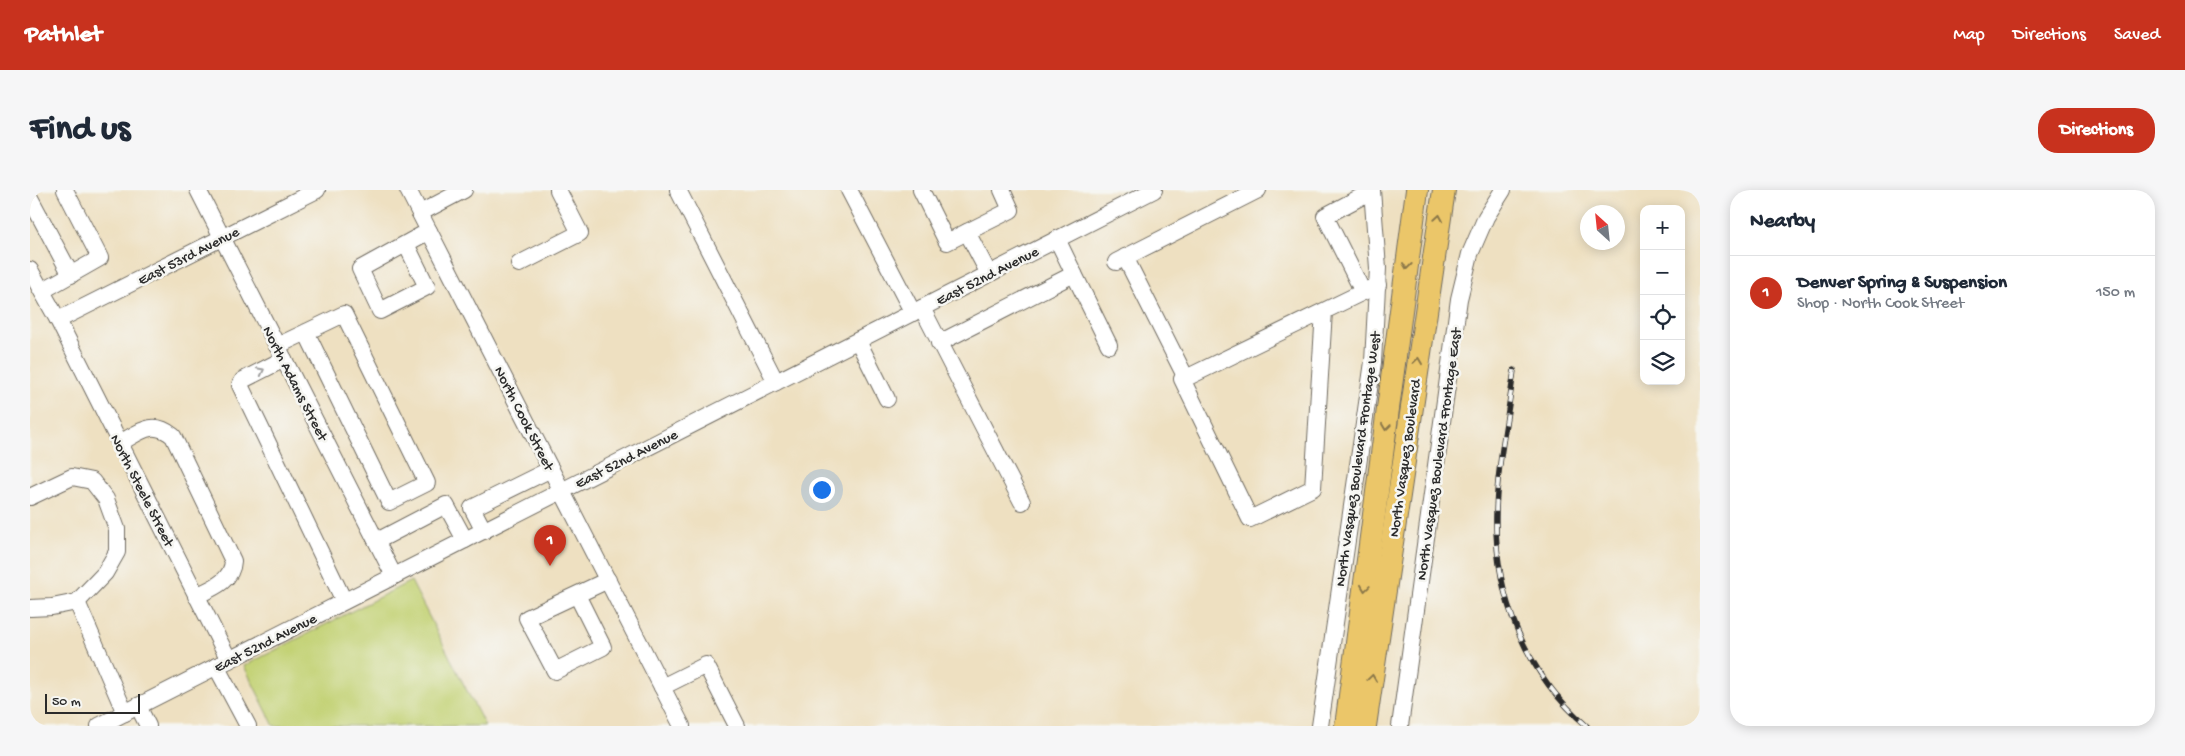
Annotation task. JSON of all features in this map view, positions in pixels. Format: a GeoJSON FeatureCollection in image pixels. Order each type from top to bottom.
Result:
{"type":"FeatureCollection","features":[{"type":"Feature","properties":{"kind":"highway","name":"North Vasquez Boulevard"},"geometry":{"type":"LineString","coordinates":[[1346,726],[1417,190]]}},
{"type":"Feature","properties":{"kind":"highway","name":"North Vasquez Boulevard"},"geometry":{"type":"LineString","coordinates":[[1365,726],[1444,190]]}},
{"type":"Feature","properties":{"kind":"street"},"geometry":{"type":"LineString","coordinates":[[42,292],[100,258],[65,190]]}},
{"type":"Feature","properties":{"kind":"street","name":"North Adams Street"},"geometry":{"type":"LineString","coordinates":[[198,190],[394,576]]}},
{"type":"Feature","properties":{"kind":"street","name":"East 53rd Avenue"},"geometry":{"type":"LineString","coordinates":[[58,320],[317,190]]}},
{"type":"Feature","properties":{"kind":"street","name":"North Cook Street"},"geometry":{"type":"LineString","coordinates":[[408,190],[682,726]]}},
{"type":"Feature","properties":{"kind":"street"},"geometry":{"type":"LineString","coordinates":[[420,213],[464,190]]}},
{"type":"Feature","properties":{"kind":"street"},"geometry":{"type":"LineString","coordinates":[[519,264],[580,233],[558,190]]}},
{"type":"Feature","properties":{"kind":"street"},"geometry":{"type":"LineString","coordinates":[[849,190],[917,310],[939,343],[1022,502]]}},
{"type":"Feature","properties":{"kind":"street"},"geometry":{"type":"LineString","coordinates":[[921,190],[948,242],[1011,210],[1002,190]]}},
{"type":"Feature","properties":{"kind":"street","name":"East 52nd Avenue"},"geometry":{"type":"LineString","coordinates":[[99,726],[1154,190]]}},
{"type":"Feature","properties":{"kind":"street"},"geometry":{"type":"LineString","coordinates":[[1186,378],[1120,260],[1258,190]]}},
{"type":"Feature","properties":{"kind":"street"},"geometry":{"type":"LineString","coordinates":[[1324,311],[1313,488],[1250,519],[1182,379],[1370,288],[1325,216],[1372,190]]}},
{"type":"Feature","properties":{"kind":"street","name":"North Vasquez Boulevard Frontage West"},"geometry":{"type":"LineString","coordinates":[[1320,726],[1373,362],[1370,288],[1372,190]]}},
{"type":"Feature","properties":{"kind":"street","name":"North Vasquez Boulevard Frontage East"},"geometry":{"type":"LineString","coordinates":[[1400,726],[1459,299],[1470,254],[1486,217],[1503,190]]}},
{"type":"Feature","properties":{"kind":"street"},"geometry":{"type":"LineString","coordinates":[[685,192],[776,382]]}},
{"type":"Feature","properties":{"kind":"street"},"geometry":{"type":"LineString","coordinates":[[30,198],[71,275]]}},
{"type":"Feature","properties":{"kind":"street"},"geometry":{"type":"LineString","coordinates":[[406,244],[429,231]]}},
{"type":"Feature","properties":{"kind":"street"},"geometry":{"type":"LineString","coordinates":[[967,232],[989,274]]}},
{"type":"Feature","properties":{"kind":"street"},"geometry":{"type":"LineString","coordinates":[[1057,239],[1110,346]]}},
{"type":"Feature","properties":{"kind":"street","name":"North Steele Street"},"geometry":{"type":"LineString","coordinates":[[30,270],[58,320],[196,596],[248,726]]}},
{"type":"Feature","properties":{"kind":"street"},"geometry":{"type":"LineString","coordinates":[[939,343],[1074,274]]}},
{"type":"Feature","properties":{"kind":"street"},"geometry":{"type":"LineString","coordinates":[[306,332],[389,502],[427,483],[344,314],[306,332],[281,353],[242,380],[240,385],[344,601]]}},
{"type":"Feature","properties":{"kind":"street"},"geometry":{"type":"LineString","coordinates":[[858,340],[887,398]]}},
{"type":"Feature","properties":{"kind":"street"},"geometry":{"type":"LineString","coordinates":[[120,443],[156,426],[173,436],[233,561],[233,570],[222,583],[196,596]]}},
{"type":"Feature","properties":{"kind":"street"},"geometry":{"type":"LineString","coordinates":[[484,531],[472,508],[550,469]]}},
{"type":"Feature","properties":{"kind":"street"},"geometry":{"type":"LineString","coordinates":[[30,497],[72,477],[92,481],[106,498],[117,530],[117,552],[105,573],[77,602],[52,607],[30,608]]}},
{"type":"Feature","properties":{"kind":"street"},"geometry":{"type":"LineString","coordinates":[[377,541],[446,505],[465,540]]}},
{"type":"Feature","properties":{"kind":"street"},"geometry":{"type":"LineString","coordinates":[[577,595],[603,647],[554,671],[527,618],[608,580]]}},
{"type":"Feature","properties":{"kind":"street"},"geometry":{"type":"LineString","coordinates":[[77,602],[131,710],[148,726]]}},
{"type":"Feature","properties":{"kind":"street"},"geometry":{"type":"LineString","coordinates":[[662,687],[706,665],[737,726]]}},
{"type":"Feature","properties":{"kind":"green space"},"geometry":{"type":"Polygon","coordinates":[[[411,581],[485,726],[274,726],[244,666],[411,581]]]}},
{"type":"Feature","properties":{"kind":"railway"},"geometry":{"type":"LineString","coordinates":[[1514,370],[1497,495],[1497,544],[1501,573],[1508,602],[1530,657],[1546,682],[1565,705],[1587,726]]}},
{"type":"Feature","properties":{"kind":"place","name":"Denver Spring & Suspension"},"geometry":{"type":"Point","coordinates":[550,566]}}]}
